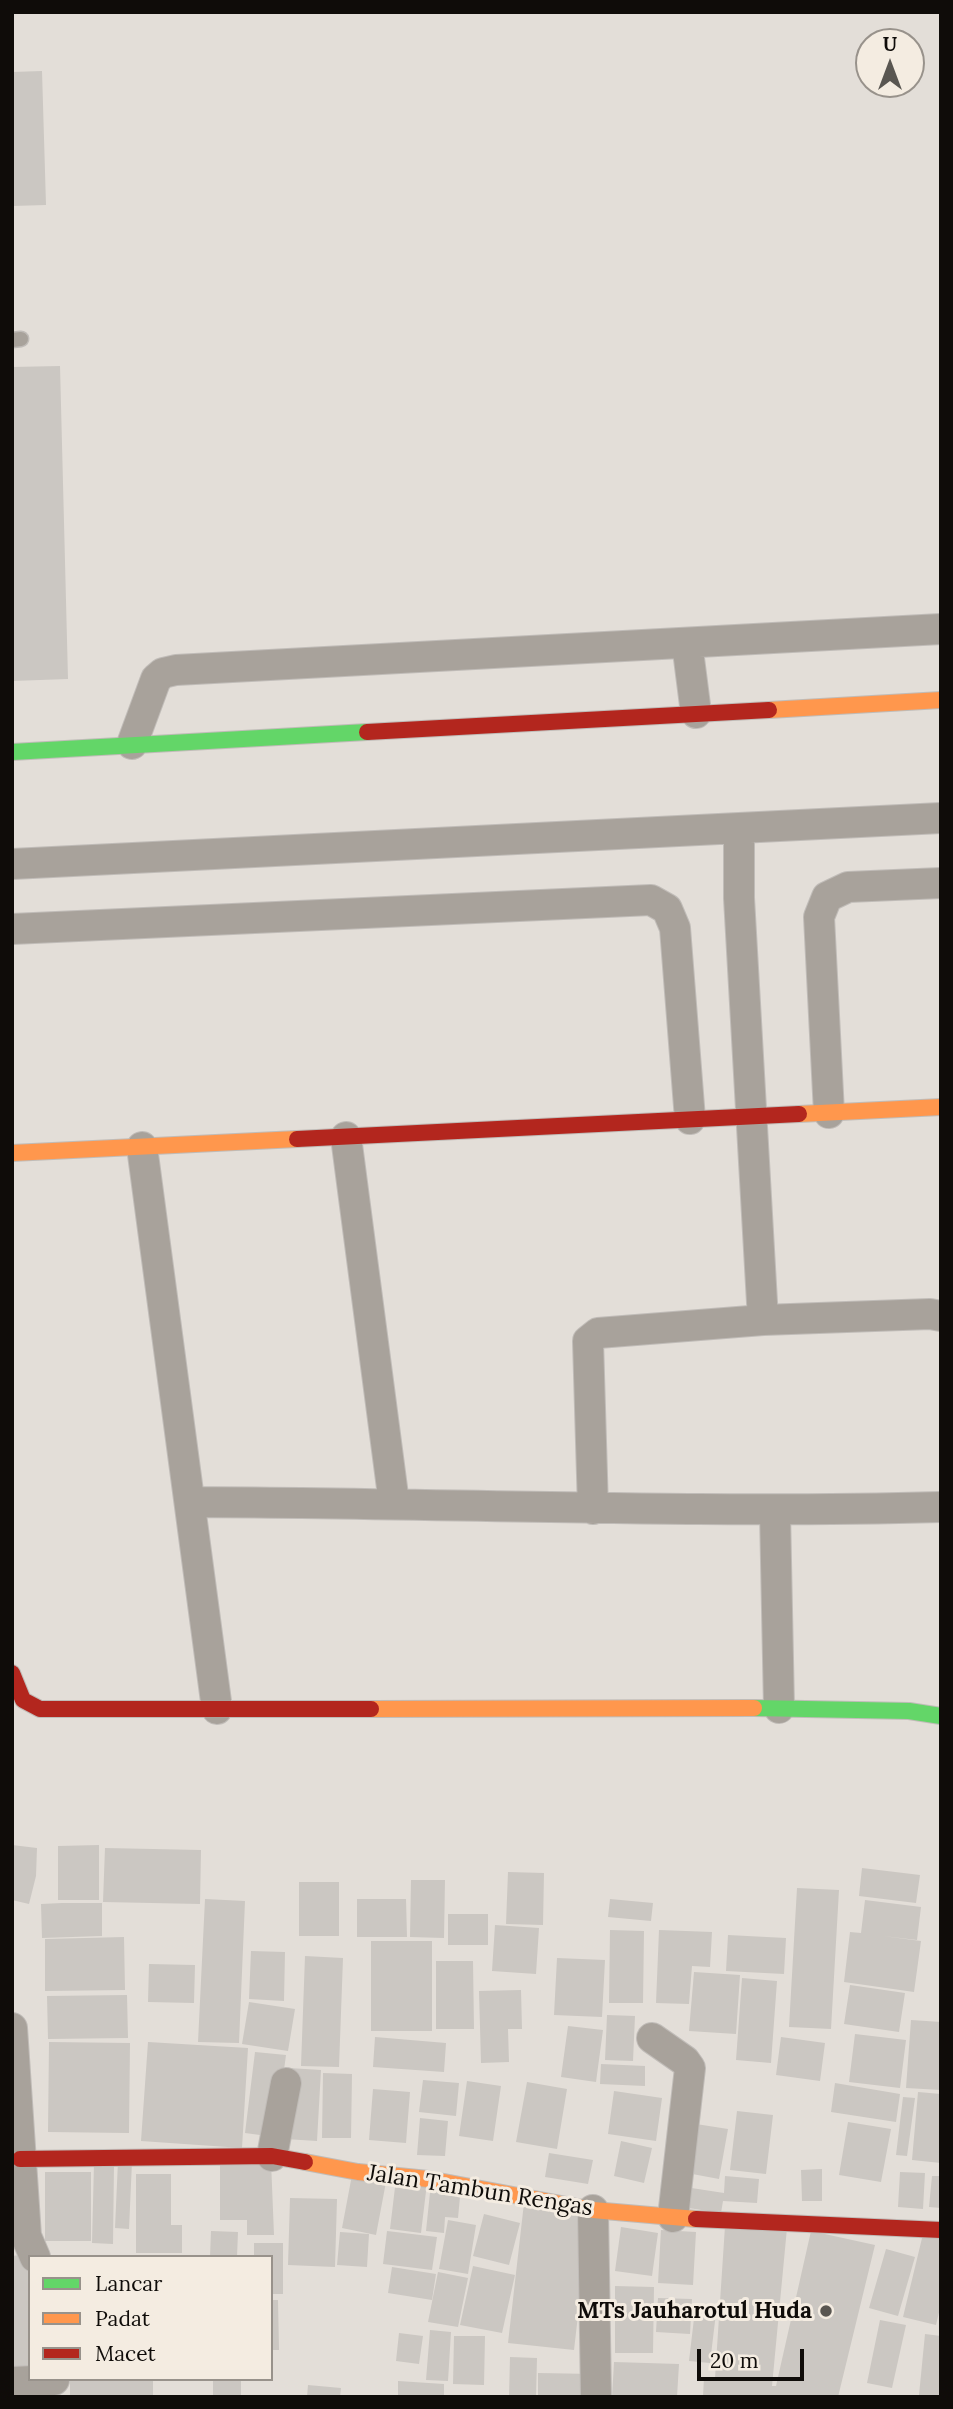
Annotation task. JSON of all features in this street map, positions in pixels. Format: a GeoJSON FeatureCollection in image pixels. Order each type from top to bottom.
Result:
{"type":"FeatureCollection","features":[{"type":"Feature","properties":{"kind":"street"},"geometry":{"type":"LineString","coordinates":[[132,744],[151,689],[163,673],[941,629]]}},
{"type":"Feature","properties":{"kind":"street"},"geometry":{"type":"LineString","coordinates":[[687,643],[696,713]]}},
{"type":"Feature","properties":{"kind":"street"},"geometry":{"type":"LineString","coordinates":[[12,752],[941,700]]}},
{"type":"Feature","properties":{"kind":"street"},"geometry":{"type":"LineString","coordinates":[[12,864],[941,818]]}},
{"type":"Feature","properties":{"kind":"street"},"geometry":{"type":"LineString","coordinates":[[739,828],[739,898],[763,1320]]}},
{"type":"Feature","properties":{"kind":"street"},"geometry":{"type":"LineString","coordinates":[[829,1113],[819,917],[827,897],[848,887],[941,883]]}},
{"type":"Feature","properties":{"kind":"street"},"geometry":{"type":"LineString","coordinates":[[12,929],[651,900],[667,909],[675,928],[690,1119]]}},
{"type":"Feature","properties":{"kind":"street"},"geometry":{"type":"LineString","coordinates":[[12,1153],[941,1107]]}},
{"type":"Feature","properties":{"kind":"street"},"geometry":{"type":"LineString","coordinates":[[346,1137],[394,1503]]}},
{"type":"Feature","properties":{"kind":"street"},"geometry":{"type":"LineString","coordinates":[[142,1147],[217,1709]]}},
{"type":"Feature","properties":{"kind":"street"},"geometry":{"type":"LineString","coordinates":[[593,1509],[589,1341],[598,1332],[763,1320],[930,1314],[941,1316]]}},
{"type":"Feature","properties":{"kind":"street"},"geometry":{"type":"LineString","coordinates":[[190,1502],[394,1503],[775,1512],[941,1507]]}},
{"type":"Feature","properties":{"kind":"street"},"geometry":{"type":"LineString","coordinates":[[775,1512],[779,1708]]}},
{"type":"Feature","properties":{"kind":"street"},"geometry":{"type":"LineString","coordinates":[[12,1673],[23,1700],[40,1709],[779,1708],[909,1711],[941,1716]]}},
{"type":"Feature","properties":{"kind":"street"},"geometry":{"type":"LineString","coordinates":[[12,2028],[26,2236],[34,2255]]}},
{"type":"Feature","properties":{"kind":"street"},"geometry":{"type":"LineString","coordinates":[[652,2038],[690,2068],[673,2217]]}},
{"type":"Feature","properties":{"kind":"street"},"geometry":{"type":"LineString","coordinates":[[272,2156],[286,2082]]}},
{"type":"Feature","properties":{"kind":"street","name":"Jalan Tambun Rengas"},"geometry":{"type":"LineString","coordinates":[[20,2159],[272,2156],[358,2172],[428,2179],[593,2210],[739,2223],[941,2230]]}},
{"type":"Feature","properties":{"kind":"street"},"geometry":{"type":"LineString","coordinates":[[593,2210],[596,2397]]}},
{"type":"Feature","properties":{"kind":"building"},"geometry":{"type":"Polygon","coordinates":[[[42,71],[46,205],[12,206],[12,72],[42,71]]]}},
{"type":"Feature","properties":{"kind":"building"},"geometry":{"type":"Polygon","coordinates":[[[60,366],[68,679],[12,681],[12,367],[60,366]]]}},
{"type":"Feature","properties":{"kind":"building"},"geometry":{"type":"Polygon","coordinates":[[[12,1845],[37,1848],[36,1876],[29,1904],[12,1900],[12,1845]]]}},
{"type":"Feature","properties":{"kind":"building"},"geometry":{"type":"Polygon","coordinates":[[[99,1845],[99,1900],[58,1900],[58,1846],[99,1845]]]}},
{"type":"Feature","properties":{"kind":"building"},"geometry":{"type":"Polygon","coordinates":[[[105,1848],[201,1850],[200,1904],[103,1902],[105,1848]]]}},
{"type":"Feature","properties":{"kind":"building"},"geometry":{"type":"Polygon","coordinates":[[[862,1868],[920,1875],[916,1903],[859,1896],[862,1868]]]}},
{"type":"Feature","properties":{"kind":"building"},"geometry":{"type":"Polygon","coordinates":[[[508,1872],[544,1873],[543,1925],[506,1924],[508,1872]]]}},
{"type":"Feature","properties":{"kind":"building"},"geometry":{"type":"Polygon","coordinates":[[[411,1880],[445,1880],[444,1938],[410,1937],[411,1880]]]}},
{"type":"Feature","properties":{"kind":"building"},"geometry":{"type":"Polygon","coordinates":[[[299,1882],[339,1882],[339,1936],[299,1936],[299,1882]]]}},
{"type":"Feature","properties":{"kind":"building"},"geometry":{"type":"Polygon","coordinates":[[[797,1888],[839,1890],[831,2029],[789,2027],[797,1888]]]}},
{"type":"Feature","properties":{"kind":"building"},"geometry":{"type":"Polygon","coordinates":[[[205,1899],[245,1901],[239,2043],[198,2042],[205,1899]]]}},
{"type":"Feature","properties":{"kind":"building"},"geometry":{"type":"Polygon","coordinates":[[[357,1899],[406,1899],[407,1937],[357,1937],[357,1899]]]}},
{"type":"Feature","properties":{"kind":"building"},"geometry":{"type":"Polygon","coordinates":[[[610,1899],[653,1903],[651,1921],[608,1917],[610,1899]]]}},
{"type":"Feature","properties":{"kind":"building"},"geometry":{"type":"Polygon","coordinates":[[[865,1900],[921,1907],[917,1940],[883,1936],[921,1941],[914,1992],[844,1982],[850,1932],[861,1933],[865,1900]]]}},
{"type":"Feature","properties":{"kind":"building"},"geometry":{"type":"Polygon","coordinates":[[[102,1903],[102,1936],[42,1938],[41,1904],[102,1903]]]}},
{"type":"Feature","properties":{"kind":"building"},"geometry":{"type":"Polygon","coordinates":[[[448,1914],[488,1914],[488,1945],[448,1945],[448,1914]]]}},
{"type":"Feature","properties":{"kind":"building"},"geometry":{"type":"Polygon","coordinates":[[[495,1925],[539,1928],[536,1974],[492,1971],[495,1925]]]}},
{"type":"Feature","properties":{"kind":"building"},"geometry":{"type":"Polygon","coordinates":[[[610,1930],[644,1931],[643,2003],[609,2003],[610,1930]]]}},
{"type":"Feature","properties":{"kind":"building"},"geometry":{"type":"Polygon","coordinates":[[[659,1930],[712,1932],[710,1967],[692,1966],[689,2004],[656,2003],[659,1930]]]}},
{"type":"Feature","properties":{"kind":"building"},"geometry":{"type":"Polygon","coordinates":[[[728,1935],[786,1938],[784,1974],[726,1971],[728,1935]]]}},
{"type":"Feature","properties":{"kind":"building"},"geometry":{"type":"Polygon","coordinates":[[[124,1937],[125,1990],[45,1991],[45,1939],[124,1937]]]}},
{"type":"Feature","properties":{"kind":"building"},"geometry":{"type":"Polygon","coordinates":[[[371,1941],[432,1941],[432,2031],[371,2031],[371,1941]]]}},
{"type":"Feature","properties":{"kind":"building"},"geometry":{"type":"Polygon","coordinates":[[[251,1951],[285,1952],[284,2001],[249,1999],[251,1951]]]}},
{"type":"Feature","properties":{"kind":"building"},"geometry":{"type":"Polygon","coordinates":[[[305,1956],[343,1958],[339,2067],[301,2066],[305,1956]]]}},
{"type":"Feature","properties":{"kind":"building"},"geometry":{"type":"Polygon","coordinates":[[[557,1958],[605,1960],[602,2017],[554,2015],[557,1958]]]}},
{"type":"Feature","properties":{"kind":"building"},"geometry":{"type":"Polygon","coordinates":[[[436,1961],[473,1961],[474,2029],[436,2029],[436,1961]]]}},
{"type":"Feature","properties":{"kind":"building"},"geometry":{"type":"Polygon","coordinates":[[[149,1964],[195,1965],[194,2003],[148,2002],[149,1964]]]}},
{"type":"Feature","properties":{"kind":"building"},"geometry":{"type":"Polygon","coordinates":[[[694,1972],[740,1975],[736,2034],[689,2031],[694,1972]]]}},
{"type":"Feature","properties":{"kind":"building"},"geometry":{"type":"Polygon","coordinates":[[[742,1978],[777,1981],[771,2063],[736,2060],[742,1978]]]}},
{"type":"Feature","properties":{"kind":"building"},"geometry":{"type":"Polygon","coordinates":[[[850,1985],[905,1993],[899,2032],[844,2024],[850,1985]]]}},
{"type":"Feature","properties":{"kind":"building"},"geometry":{"type":"Polygon","coordinates":[[[521,1990],[522,2029],[508,2029],[509,2062],[481,2063],[479,1991],[521,1990]]]}},
{"type":"Feature","properties":{"kind":"building"},"geometry":{"type":"Polygon","coordinates":[[[127,1995],[128,2038],[48,2039],[47,1996],[127,1995]]]}},
{"type":"Feature","properties":{"kind":"building"},"geometry":{"type":"Polygon","coordinates":[[[249,2002],[295,2009],[288,2051],[242,2044],[249,2002]]]}},
{"type":"Feature","properties":{"kind":"building"},"geometry":{"type":"Polygon","coordinates":[[[607,2015],[635,2016],[633,2061],[605,2060],[607,2015]]]}},
{"type":"Feature","properties":{"kind":"building"},"geometry":{"type":"Polygon","coordinates":[[[911,2020],[941,2022],[941,2090],[906,2088],[911,2020]]]}},
{"type":"Feature","properties":{"kind":"building"},"geometry":{"type":"Polygon","coordinates":[[[568,2026],[603,2030],[596,2082],[561,2077],[568,2026]]]}},
{"type":"Feature","properties":{"kind":"building"},"geometry":{"type":"Polygon","coordinates":[[[855,2034],[906,2040],[900,2088],[849,2082],[855,2034]]]}},
{"type":"Feature","properties":{"kind":"building"},"geometry":{"type":"Polygon","coordinates":[[[375,2037],[446,2043],[444,2072],[373,2067],[375,2037]]]}},
{"type":"Feature","properties":{"kind":"building"},"geometry":{"type":"Polygon","coordinates":[[[781,2037],[825,2043],[820,2081],[776,2075],[781,2037]]]}},
{"type":"Feature","properties":{"kind":"building"},"geometry":{"type":"Polygon","coordinates":[[[49,2042],[130,2043],[129,2133],[48,2132],[49,2042]]]}},
{"type":"Feature","properties":{"kind":"building"},"geometry":{"type":"Polygon","coordinates":[[[148,2042],[248,2048],[242,2148],[141,2141],[148,2042]]]}},
{"type":"Feature","properties":{"kind":"building"},"geometry":{"type":"Polygon","coordinates":[[[255,2052],[286,2055],[275,2137],[245,2133],[255,2052]]]}},
{"type":"Feature","properties":{"kind":"building"},"geometry":{"type":"Polygon","coordinates":[[[601,2064],[645,2066],[645,2086],[600,2084],[601,2064]]]}},
{"type":"Feature","properties":{"kind":"building"},"geometry":{"type":"Polygon","coordinates":[[[289,2068],[321,2070],[317,2141],[285,2139],[289,2068]]]}},
{"type":"Feature","properties":{"kind":"building"},"geometry":{"type":"Polygon","coordinates":[[[323,2073],[352,2074],[351,2138],[322,2138],[323,2073]]]}},
{"type":"Feature","properties":{"kind":"building"},"geometry":{"type":"Polygon","coordinates":[[[423,2080],[459,2083],[456,2116],[419,2112],[423,2080]]]}},
{"type":"Feature","properties":{"kind":"building"},"geometry":{"type":"Polygon","coordinates":[[[467,2081],[501,2086],[493,2141],[459,2136],[467,2081]]]}},
{"type":"Feature","properties":{"kind":"building"},"geometry":{"type":"Polygon","coordinates":[[[527,2082],[567,2089],[557,2149],[516,2142],[527,2082]]]}},
{"type":"Feature","properties":{"kind":"building"},"geometry":{"type":"Polygon","coordinates":[[[835,2083],[900,2094],[896,2122],[831,2112],[835,2083]]]}},
{"type":"Feature","properties":{"kind":"building"},"geometry":{"type":"Polygon","coordinates":[[[373,2089],[410,2092],[406,2143],[369,2140],[373,2089]]]}},
{"type":"Feature","properties":{"kind":"building"},"geometry":{"type":"Polygon","coordinates":[[[614,2091],[662,2098],[656,2141],[608,2134],[614,2091]]]}},
{"type":"Feature","properties":{"kind":"building"},"geometry":{"type":"Polygon","coordinates":[[[918,2092],[941,2094],[941,2163],[912,2160],[918,2092]]]}},
{"type":"Feature","properties":{"kind":"building"},"geometry":{"type":"Polygon","coordinates":[[[903,2097],[915,2098],[907,2156],[896,2155],[903,2097]]]}},
{"type":"Feature","properties":{"kind":"building"},"geometry":{"type":"Polygon","coordinates":[[[737,2111],[773,2115],[766,2174],[730,2170],[737,2111]]]}},
{"type":"Feature","properties":{"kind":"building"},"geometry":{"type":"Polygon","coordinates":[[[420,2118],[448,2121],[445,2156],[417,2155],[420,2118]]]}},
{"type":"Feature","properties":{"kind":"building"},"geometry":{"type":"Polygon","coordinates":[[[848,2122],[891,2129],[881,2182],[839,2175],[848,2122]]]}},
{"type":"Feature","properties":{"kind":"building"},"geometry":{"type":"Polygon","coordinates":[[[696,2124],[728,2129],[719,2179],[687,2173],[696,2124]]]}},
{"type":"Feature","properties":{"kind":"building"},"geometry":{"type":"Polygon","coordinates":[[[621,2141],[652,2148],[644,2183],[614,2176],[621,2141]]]}},
{"type":"Feature","properties":{"kind":"building"},"geometry":{"type":"Polygon","coordinates":[[[549,2153],[593,2160],[588,2184],[545,2177],[549,2153]]]}},
{"type":"Feature","properties":{"kind":"building"},"geometry":{"type":"Polygon","coordinates":[[[220,2160],[271,2161],[274,2235],[247,2235],[247,2220],[220,2220],[220,2160]]]}},
{"type":"Feature","properties":{"kind":"building"},"geometry":{"type":"Polygon","coordinates":[[[118,2161],[132,2162],[129,2229],[115,2228],[118,2161]]]}},
{"type":"Feature","properties":{"kind":"building"},"geometry":{"type":"Polygon","coordinates":[[[94,2163],[114,2163],[113,2244],[92,2243],[94,2163]]]}},
{"type":"Feature","properties":{"kind":"building"},"geometry":{"type":"Polygon","coordinates":[[[822,2169],[822,2201],[802,2201],[801,2170],[822,2169]]]}},
{"type":"Feature","properties":{"kind":"building"},"geometry":{"type":"Polygon","coordinates":[[[45,2172],[91,2172],[91,2241],[45,2241],[45,2172]]]}},
{"type":"Feature","properties":{"kind":"building"},"geometry":{"type":"Polygon","coordinates":[[[900,2172],[925,2173],[923,2209],[898,2207],[900,2172]]]}},
{"type":"Feature","properties":{"kind":"building"},"geometry":{"type":"Polygon","coordinates":[[[136,2174],[171,2174],[171,2225],[182,2225],[182,2253],[136,2253],[136,2174]]]}},
{"type":"Feature","properties":{"kind":"building"},"geometry":{"type":"Polygon","coordinates":[[[352,2175],[386,2182],[376,2235],[342,2228],[352,2175]]]}},
{"type":"Feature","properties":{"kind":"building"},"geometry":{"type":"Polygon","coordinates":[[[725,2176],[759,2179],[757,2203],[723,2201],[721,2213],[682,2207],[685,2187],[724,2193],[725,2176]]]}},
{"type":"Feature","properties":{"kind":"building"},"geometry":{"type":"Polygon","coordinates":[[[932,2176],[941,2176],[941,2208],[929,2207],[932,2176]]]}},
{"type":"Feature","properties":{"kind":"building"},"geometry":{"type":"Polygon","coordinates":[[[396,2179],[427,2183],[421,2233],[390,2229],[396,2179]]]}},
{"type":"Feature","properties":{"kind":"building"},"geometry":{"type":"Polygon","coordinates":[[[431,2183],[461,2186],[458,2218],[445,2217],[444,2233],[426,2231],[431,2183]]]}},
{"type":"Feature","properties":{"kind":"building"},"geometry":{"type":"Polygon","coordinates":[[[290,2198],[337,2199],[335,2267],[288,2265],[290,2198]]]}},
{"type":"Feature","properties":{"kind":"building"},"geometry":{"type":"Polygon","coordinates":[[[524,2203],[590,2211],[574,2350],[508,2343],[524,2203]]]}},
{"type":"Feature","properties":{"kind":"building"},"geometry":{"type":"Polygon","coordinates":[[[484,2214],[520,2223],[509,2265],[473,2256],[484,2214]]]}},
{"type":"Feature","properties":{"kind":"building"},"geometry":{"type":"Polygon","coordinates":[[[448,2220],[476,2225],[468,2274],[439,2269],[448,2220]]]}},
{"type":"Feature","properties":{"kind":"building","name":"MTs Jauharotul Huda"},"geometry":{"type":"Polygon","coordinates":[[[725,2226],[787,2228],[772,2386],[776,2386],[811,2231],[875,2245],[838,2397],[703,2397],[704,2377],[715,2378],[725,2226]]]}},
{"type":"Feature","properties":{"kind":"building"},"geometry":{"type":"Polygon","coordinates":[[[621,2227],[658,2233],[652,2276],[615,2271],[621,2227]]]}},
{"type":"Feature","properties":{"kind":"building"},"geometry":{"type":"Polygon","coordinates":[[[661,2230],[696,2232],[693,2285],[658,2283],[661,2230]]]}},
{"type":"Feature","properties":{"kind":"building"},"geometry":{"type":"Polygon","coordinates":[[[211,2231],[238,2232],[237,2255],[210,2255],[211,2231]]]}},
{"type":"Feature","properties":{"kind":"building"},"geometry":{"type":"Polygon","coordinates":[[[387,2231],[437,2237],[432,2270],[383,2264],[387,2231]]]}},
{"type":"Feature","properties":{"kind":"building"},"geometry":{"type":"Polygon","coordinates":[[[340,2232],[369,2234],[367,2267],[337,2265],[340,2232]]]}},
{"type":"Feature","properties":{"kind":"building"},"geometry":{"type":"Polygon","coordinates":[[[923,2234],[941,2239],[941,2304],[936,2325],[903,2317],[923,2234]]]}},
{"type":"Feature","properties":{"kind":"building"},"geometry":{"type":"Polygon","coordinates":[[[254,2243],[283,2243],[283,2294],[273,2294],[273,2255],[254,2255],[254,2243]]]}},
{"type":"Feature","properties":{"kind":"building"},"geometry":{"type":"Polygon","coordinates":[[[886,2249],[915,2257],[898,2316],[869,2308],[886,2249]]]}},
{"type":"Feature","properties":{"kind":"building"},"geometry":{"type":"Polygon","coordinates":[[[28,2254],[28,2368],[12,2370],[12,2256],[28,2254]]]}},
{"type":"Feature","properties":{"kind":"building"},"geometry":{"type":"Polygon","coordinates":[[[473,2266],[515,2275],[502,2333],[460,2325],[473,2266]]]}},
{"type":"Feature","properties":{"kind":"building"},"geometry":{"type":"Polygon","coordinates":[[[392,2267],[436,2274],[432,2300],[388,2293],[392,2267]]]}},
{"type":"Feature","properties":{"kind":"building"},"geometry":{"type":"Polygon","coordinates":[[[438,2272],[468,2278],[458,2327],[428,2322],[438,2272]]]}},
{"type":"Feature","properties":{"kind":"building"},"geometry":{"type":"Polygon","coordinates":[[[615,2286],[654,2287],[653,2353],[615,2353],[615,2286]]]}},
{"type":"Feature","properties":{"kind":"building"},"geometry":{"type":"Polygon","coordinates":[[[658,2298],[692,2299],[690,2334],[656,2332],[658,2298]]]}},
{"type":"Feature","properties":{"kind":"building"},"geometry":{"type":"Polygon","coordinates":[[[273,2300],[278,2300],[279,2350],[273,2350],[273,2300]]]}},
{"type":"Feature","properties":{"kind":"building"},"geometry":{"type":"Polygon","coordinates":[[[695,2310],[716,2313],[710,2363],[689,2361],[695,2310]]]}},
{"type":"Feature","properties":{"kind":"building"},"geometry":{"type":"Polygon","coordinates":[[[880,2320],[906,2325],[892,2388],[867,2383],[880,2320]]]}},
{"type":"Feature","properties":{"kind":"building"},"geometry":{"type":"Polygon","coordinates":[[[430,2330],[451,2332],[448,2381],[426,2380],[430,2330]]]}},
{"type":"Feature","properties":{"kind":"building"},"geometry":{"type":"Polygon","coordinates":[[[399,2333],[423,2336],[419,2364],[396,2361],[399,2333]]]}},
{"type":"Feature","properties":{"kind":"building"},"geometry":{"type":"Polygon","coordinates":[[[925,2334],[941,2336],[941,2397],[919,2395],[925,2334]]]}},
{"type":"Feature","properties":{"kind":"building"},"geometry":{"type":"Polygon","coordinates":[[[454,2336],[485,2336],[484,2385],[453,2384],[454,2336]]]}},
{"type":"Feature","properties":{"kind":"building"},"geometry":{"type":"Polygon","coordinates":[[[510,2357],[537,2358],[536,2397],[509,2397],[510,2357]]]}},
{"type":"Feature","properties":{"kind":"building"},"geometry":{"type":"Polygon","coordinates":[[[614,2362],[679,2364],[677,2397],[612,2397],[614,2362]]]}},
{"type":"Feature","properties":{"kind":"building"},"geometry":{"type":"Polygon","coordinates":[[[538,2373],[594,2374],[593,2397],[538,2397],[538,2373]]]}},
{"type":"Feature","properties":{"kind":"building"},"geometry":{"type":"Polygon","coordinates":[[[70,2381],[153,2381],[153,2397],[70,2397],[70,2381]]]}},
{"type":"Feature","properties":{"kind":"building"},"geometry":{"type":"Polygon","coordinates":[[[213,2381],[241,2381],[241,2397],[213,2397],[213,2381]]]}},
{"type":"Feature","properties":{"kind":"building"},"geometry":{"type":"Polygon","coordinates":[[[398,2381],[444,2384],[444,2397],[398,2397],[398,2381]]]}},
{"type":"Feature","properties":{"kind":"building"},"geometry":{"type":"Polygon","coordinates":[[[308,2385],[341,2388],[340,2397],[307,2397],[308,2385]]]}},
{"type":"Feature","properties":{"kind":"traffic: fast"},"geometry":{"type":"LineString","coordinates":[[12,752],[367,732]]}},
{"type":"Feature","properties":{"kind":"traffic: fast"},"geometry":{"type":"LineString","coordinates":[[754,1708],[909,1711],[941,1716]]}},
{"type":"Feature","properties":{"kind":"traffic: slow"},"geometry":{"type":"LineString","coordinates":[[769,710],[941,700]]}},
{"type":"Feature","properties":{"kind":"traffic: slow"},"geometry":{"type":"LineString","coordinates":[[799,1114],[941,1107]]}},
{"type":"Feature","properties":{"kind":"traffic: slow"},"geometry":{"type":"LineString","coordinates":[[12,1153],[297,1139]]}},
{"type":"Feature","properties":{"kind":"traffic: slow"},"geometry":{"type":"LineString","coordinates":[[371,1709],[754,1708]]}},
{"type":"Feature","properties":{"kind":"traffic: slow"},"geometry":{"type":"LineString","coordinates":[[305,2162],[358,2172],[428,2179],[593,2210],[696,2219]]}},
{"type":"Feature","properties":{"kind":"traffic: jam"},"geometry":{"type":"LineString","coordinates":[[367,732],[769,710]]}},
{"type":"Feature","properties":{"kind":"traffic: jam"},"geometry":{"type":"LineString","coordinates":[[297,1139],[799,1114]]}},
{"type":"Feature","properties":{"kind":"traffic: jam"},"geometry":{"type":"LineString","coordinates":[[12,1673],[23,1700],[40,1709],[371,1709]]}},
{"type":"Feature","properties":{"kind":"traffic: jam"},"geometry":{"type":"LineString","coordinates":[[20,2159],[272,2156],[305,2162]]}},
{"type":"Feature","properties":{"kind":"traffic: jam"},"geometry":{"type":"LineString","coordinates":[[696,2219],[941,2230]]}},
{"type":"Feature","properties":{"kind":"place","name":"MTs Jauharotul Huda"},"geometry":{"type":"Point","coordinates":[826,2311]}}]}
